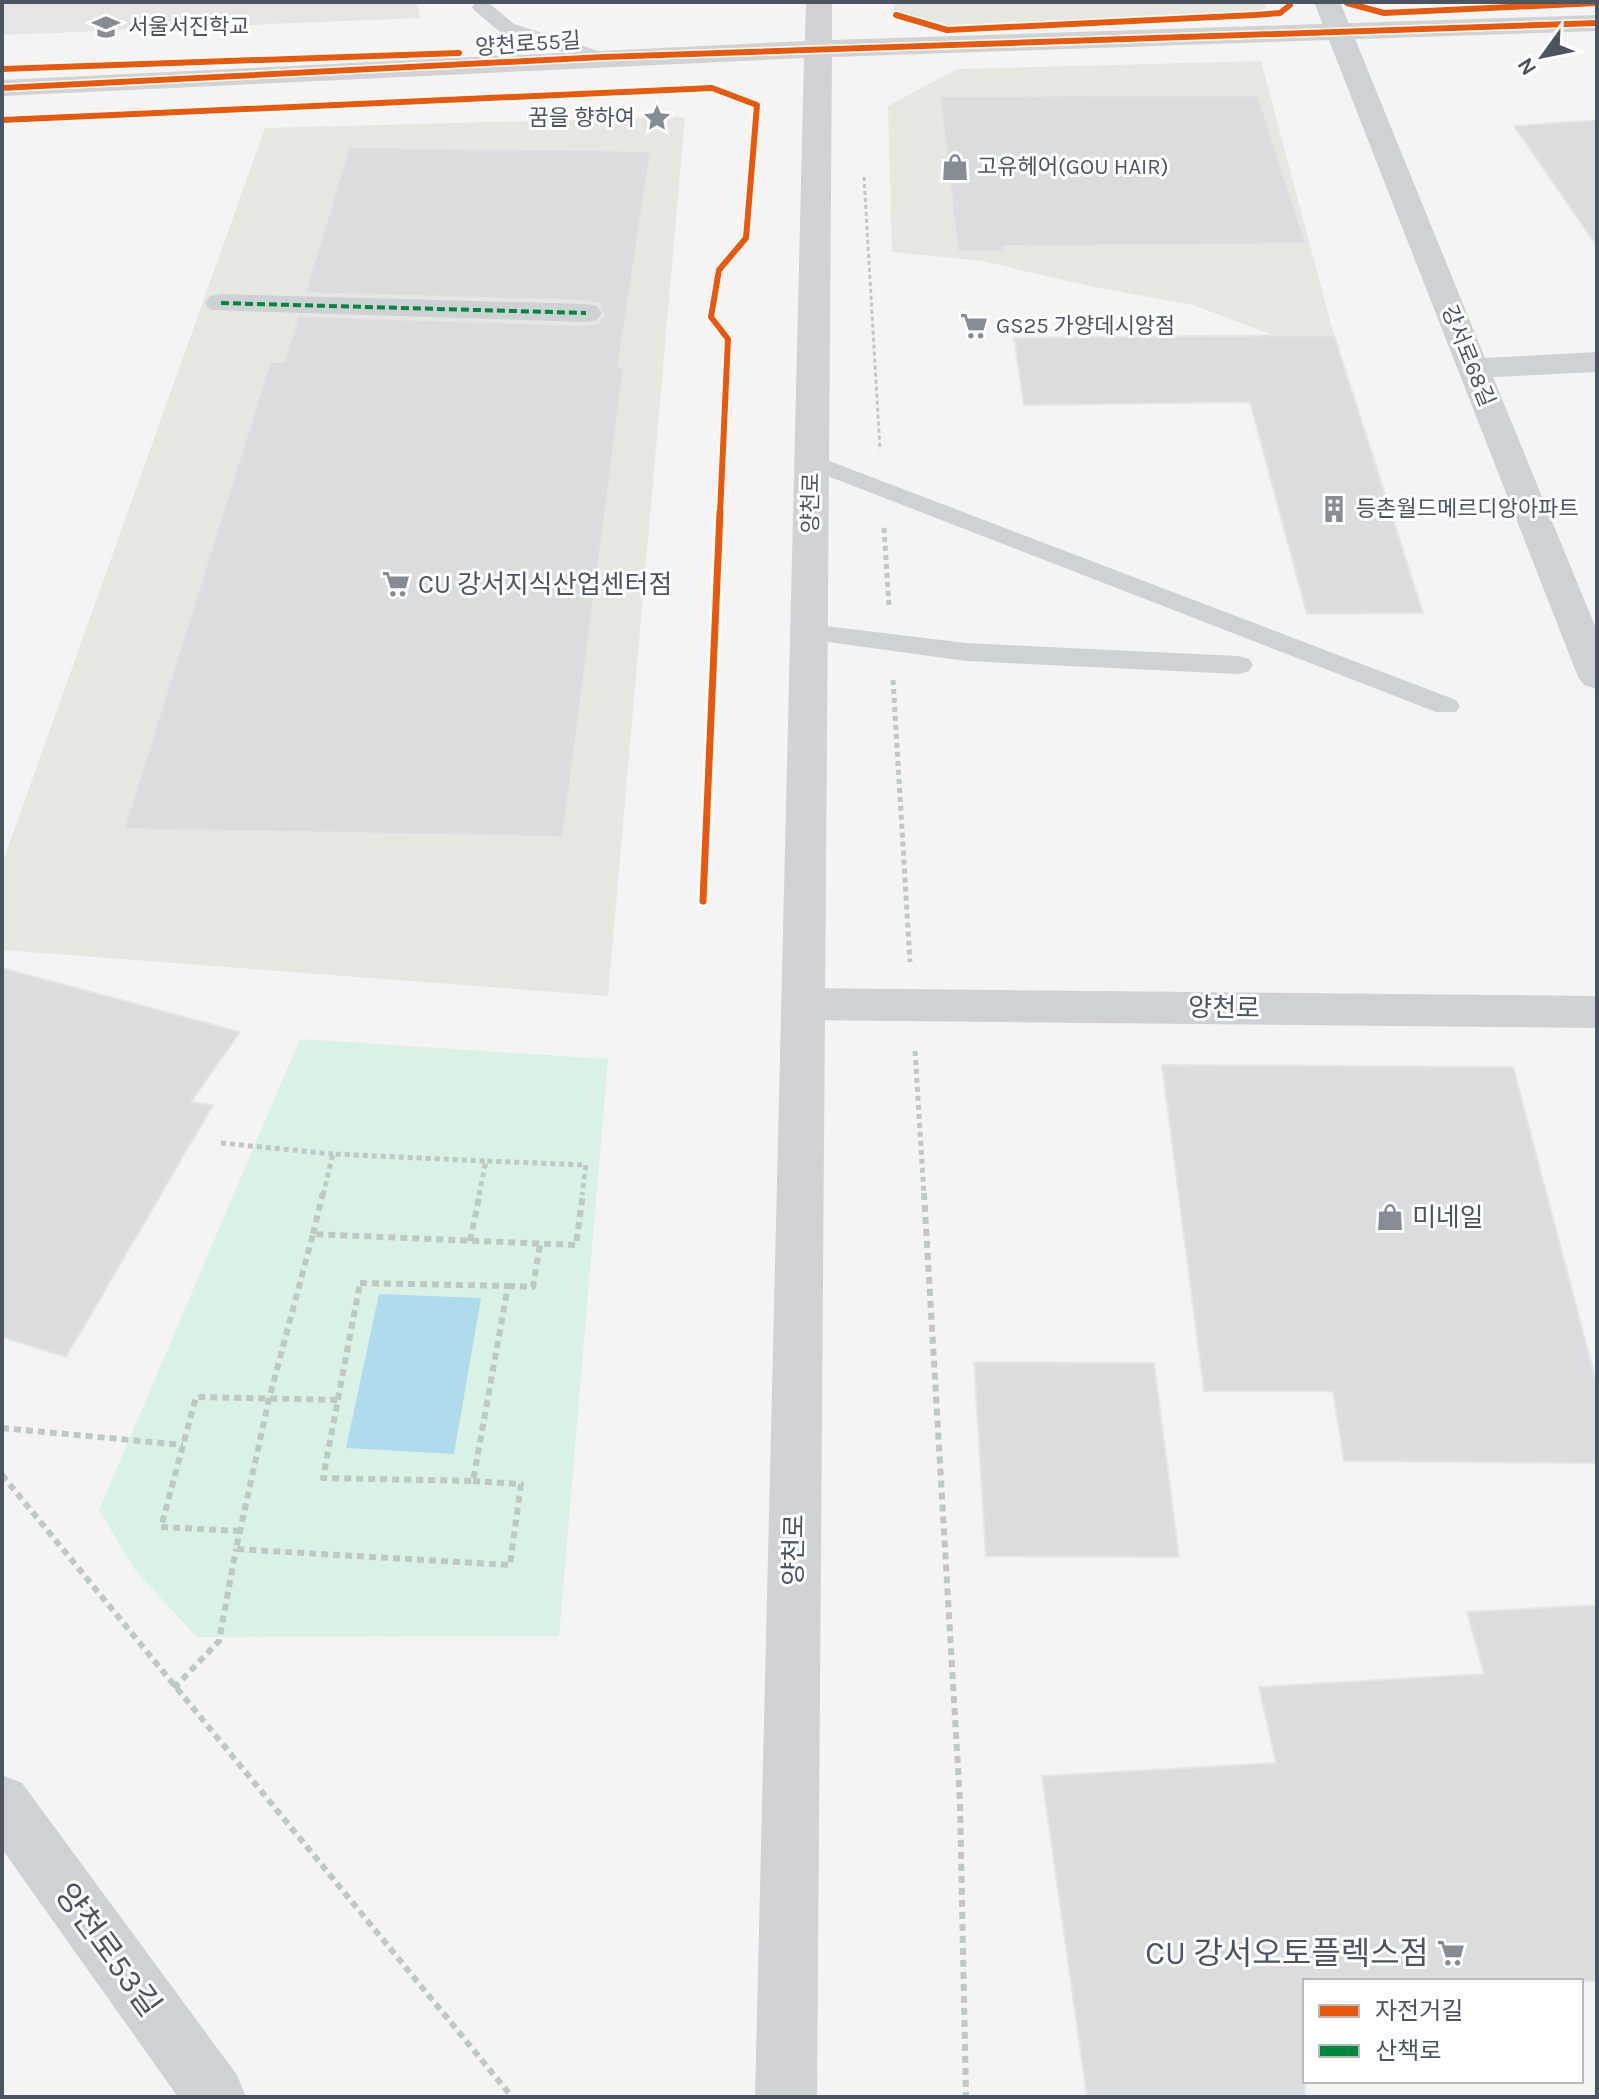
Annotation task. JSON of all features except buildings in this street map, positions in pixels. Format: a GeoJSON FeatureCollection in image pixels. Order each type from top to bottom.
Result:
{"type":"FeatureCollection","features":[{"type":"Feature","properties":{"kind":"main road","name":"양천로"},"geometry":{"type":"LineString","coordinates":[[786,2097],[819,2]]}},
{"type":"Feature","properties":{"kind":"main road","name":"양천로55길"},"geometry":{"type":"LineString","coordinates":[[2,88],[170,84],[598,57],[816,48],[1340,34],[1597,23]]}},
{"type":"Feature","properties":{"kind":"street","name":"강서로68길"},"geometry":{"type":"LineString","coordinates":[[1327,2],[1597,677]]}},
{"type":"Feature","properties":{"kind":"street"},"geometry":{"type":"LineString","coordinates":[[221,303],[586,313]]}},
{"type":"Feature","properties":{"kind":"street"},"geometry":{"type":"LineString","coordinates":[[1473,368],[1597,362]]}},
{"type":"Feature","properties":{"kind":"street","name":"양천로"},"geometry":{"type":"LineString","coordinates":[[803,1004],[1597,1012]]}},
{"type":"Feature","properties":{"kind":"street","name":"양천로53길"},"geometry":{"type":"LineString","coordinates":[[2,1802],[215,2097]]}},
{"type":"Feature","properties":{"kind":"lane"},"geometry":{"type":"LineString","coordinates":[[482,7],[507,28],[598,57]]}},
{"type":"Feature","properties":{"kind":"lane"},"geometry":{"type":"LineString","coordinates":[[811,461],[1446,706]]}},
{"type":"Feature","properties":{"kind":"lane"},"geometry":{"type":"LineString","coordinates":[[809,632],[966,652],[1239,665]]}},
{"type":"Feature","properties":{"kind":"path"},"geometry":{"type":"LineString","coordinates":[[864,170],[960,1802],[966,2097]]}},
{"type":"Feature","properties":{"kind":"path"},"geometry":{"type":"LineString","coordinates":[[221,1143],[333,1154],[586,1165],[576,1245],[313,1234]]}},
{"type":"Feature","properties":{"kind":"path"},"geometry":{"type":"LineString","coordinates":[[174,1688],[219,1641],[269,1399],[333,1154]]}},
{"type":"Feature","properties":{"kind":"path"},"geometry":{"type":"LineString","coordinates":[[470,1241],[486,1161]]}},
{"type":"Feature","properties":{"kind":"path"},"geometry":{"type":"LineString","coordinates":[[236,1549],[510,1565],[521,1484],[323,1478],[360,1283],[533,1287],[540,1245]]}},
{"type":"Feature","properties":{"kind":"path"},"geometry":{"type":"LineString","coordinates":[[473,1481],[508,1286]]}},
{"type":"Feature","properties":{"kind":"path"},"geometry":{"type":"LineString","coordinates":[[240,1531],[161,1527],[196,1397],[339,1400]]}},
{"type":"Feature","properties":{"kind":"path"},"geometry":{"type":"LineString","coordinates":[[2,1428],[183,1445]]}},
{"type":"Feature","properties":{"kind":"path"},"geometry":{"type":"LineString","coordinates":[[2,1475],[512,2097]]}},
{"type":"Feature","properties":{"kind":"shaded area","name":"서울서진학교"},"geometry":{"type":"Polygon","coordinates":[[[2,2],[417,2],[420,18],[2,35],[2,2]]]}},
{"type":"Feature","properties":{"kind":"shaded area"},"geometry":{"type":"Polygon","coordinates":[[[894,2],[1264,2],[1266,8],[1242,15],[949,25],[894,13],[894,2]]]}},
{"type":"Feature","properties":{"kind":"shaded area"},"geometry":{"type":"Polygon","coordinates":[[[1261,61],[1334,335],[1278,337],[1193,305],[1094,287],[982,261],[892,252],[888,106],[957,69],[1261,61]]]}},
{"type":"Feature","properties":{"kind":"shaded area"},"geometry":{"type":"Polygon","coordinates":[[[685,117],[608,996],[2,950],[2,864],[265,128],[685,117]]]}},
{"type":"Feature","properties":{"kind":"green space"},"geometry":{"type":"Polygon","coordinates":[[[300,1039],[608,1059],[559,1636],[197,1637],[135,1570],[99,1510],[300,1039]]]}},
{"type":"Feature","properties":{"kind":"water"},"geometry":{"type":"Polygon","coordinates":[[[379,1294],[481,1298],[454,1454],[346,1448],[379,1294]]]}},
{"type":"Feature","properties":{"kind":"marked path"},"geometry":{"type":"LineString","coordinates":[[221,303],[586,313]]}},
{"type":"Feature","properties":{"kind":"cycle path"},"geometry":{"type":"LineString","coordinates":[[1347,3],[1384,13],[1597,3]]}},
{"type":"Feature","properties":{"kind":"cycle path"},"geometry":{"type":"LineString","coordinates":[[896,15],[947,30],[1255,15],[1280,13],[1290,5]]}},
{"type":"Feature","properties":{"kind":"cycle path"},"geometry":{"type":"LineString","coordinates":[[2,88],[603,57],[1597,23]]}},
{"type":"Feature","properties":{"kind":"cycle path"},"geometry":{"type":"LineString","coordinates":[[2,69],[459,53]]}},
{"type":"Feature","properties":{"kind":"cycle path"},"geometry":{"type":"LineString","coordinates":[[2,120],[712,88],[757,105],[746,238],[719,270],[711,317],[728,339],[703,901]]}},
{"type":"Feature","properties":{"kind":"place","name":"서울서진학교"},"geometry":{"type":"Point","coordinates":[106,27]}},
{"type":"Feature","properties":{"kind":"place","name":"꿈을 향하여"},"geometry":{"type":"Point","coordinates":[657,118]}},
{"type":"Feature","properties":{"kind":"place","name":"고유헤어(GOU HAIR)"},"geometry":{"type":"Point","coordinates":[955,167]}},
{"type":"Feature","properties":{"kind":"place","name":"GS25 가양데시앙점"},"geometry":{"type":"Point","coordinates":[974,326]}},
{"type":"Feature","properties":{"kind":"place","name":"등촌월드메르디앙아파트"},"geometry":{"type":"Point","coordinates":[1334,509]}},
{"type":"Feature","properties":{"kind":"place","name":"CU 강서지식산업센터점"},"geometry":{"type":"Point","coordinates":[396,584]}},
{"type":"Feature","properties":{"kind":"place","name":"미네일"},"geometry":{"type":"Point","coordinates":[1390,1217]}},
{"type":"Feature","properties":{"kind":"place","name":"CU 강서오토플렉스점"},"geometry":{"type":"Point","coordinates":[1451,1953]}}]}
